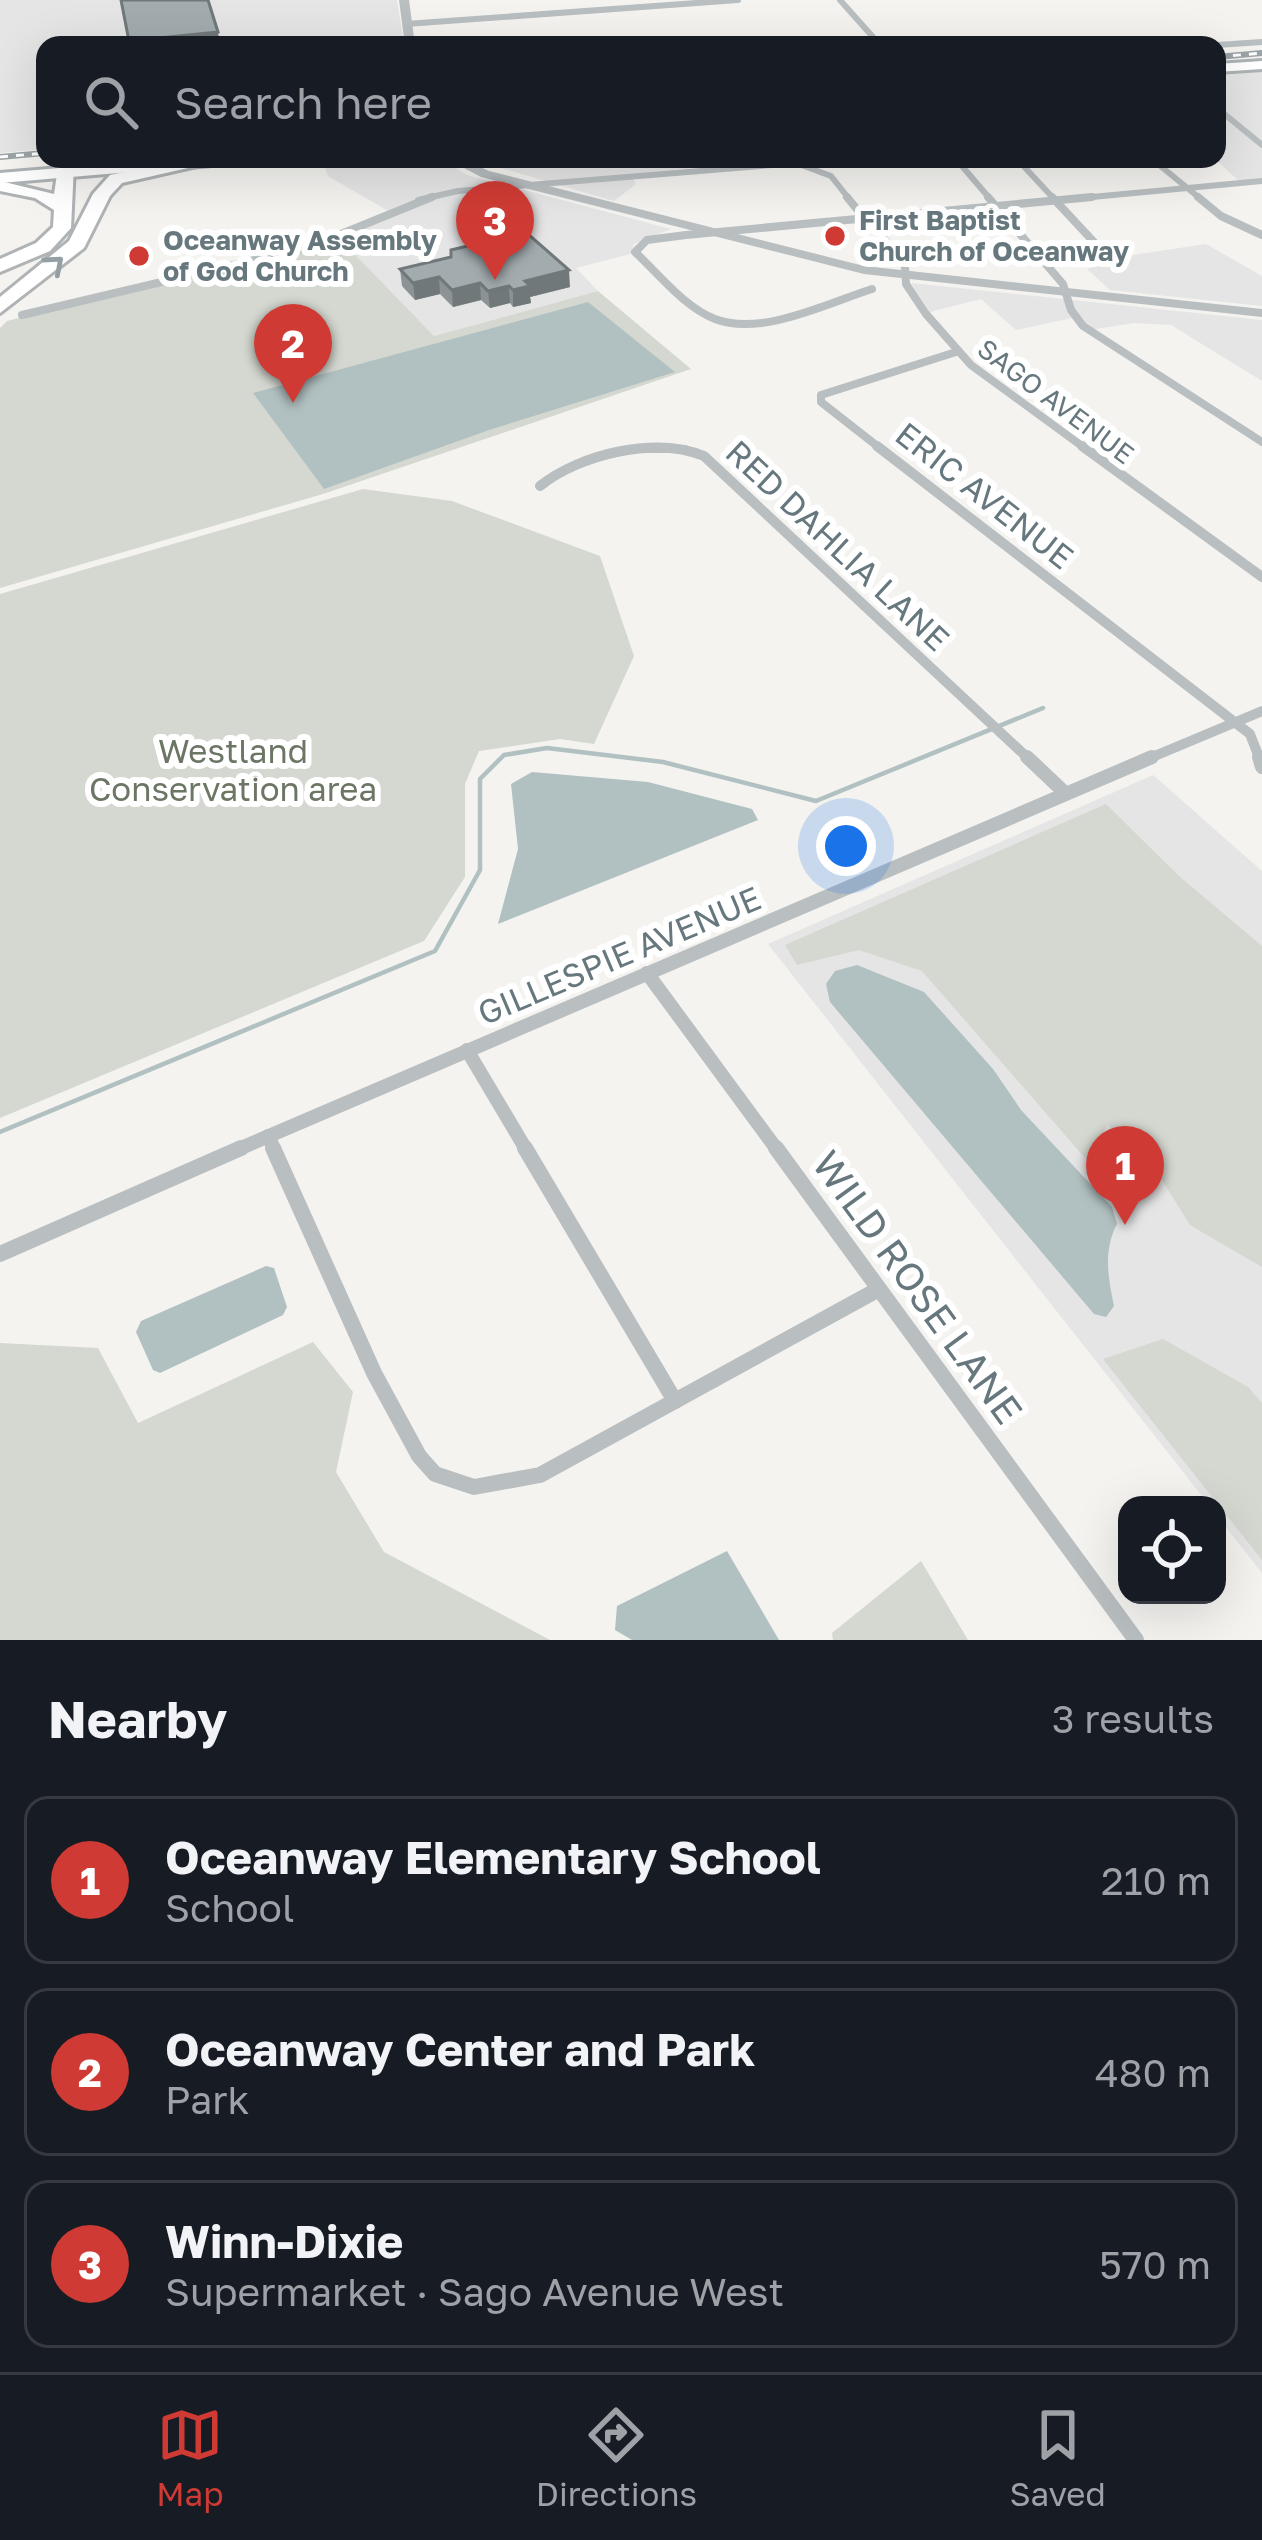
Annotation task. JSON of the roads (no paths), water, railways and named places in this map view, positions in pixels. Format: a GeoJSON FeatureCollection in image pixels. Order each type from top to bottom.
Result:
{"type":"FeatureCollection","features":[{"type":"Feature","properties":{"kind":"highway"},"geometry":{"type":"LineString","coordinates":[[0,266],[50,242],[62,228],[75,168]]}},
{"type":"Feature","properties":{"kind":"highway"},"geometry":{"type":"LineString","coordinates":[[77,168],[93,175],[90,225]]}},
{"type":"Feature","properties":{"kind":"highway"},"geometry":{"type":"LineString","coordinates":[[0,307],[57,265],[90,225],[102,194],[116,179],[156,168]]}},
{"type":"Feature","properties":{"kind":"highway"},"geometry":{"type":"LineString","coordinates":[[0,178],[41,193],[65,210]]}},
{"type":"Feature","properties":{"kind":"main road"},"geometry":{"type":"LineString","coordinates":[[1226,67],[1262,64]]}},
{"type":"Feature","properties":{"kind":"main road"},"geometry":{"type":"LineString","coordinates":[[0,178],[68,168]]}},
{"type":"Feature","properties":{"kind":"street"},"geometry":{"type":"LineString","coordinates":[[404,0],[408,36]]}},
{"type":"Feature","properties":{"kind":"street"},"geometry":{"type":"LineString","coordinates":[[406,24],[738,0]]}},
{"type":"Feature","properties":{"kind":"street"},"geometry":{"type":"LineString","coordinates":[[840,0],[872,36]]}},
{"type":"Feature","properties":{"kind":"street"},"geometry":{"type":"LineString","coordinates":[[1226,44],[1262,42]]}},
{"type":"Feature","properties":{"kind":"street"},"geometry":{"type":"LineString","coordinates":[[1226,116],[1262,145]]}},
{"type":"Feature","properties":{"kind":"street"},"geometry":{"type":"LineString","coordinates":[[1226,123],[1234,123]]}},
{"type":"Feature","properties":{"kind":"street"},"geometry":{"type":"LineString","coordinates":[[467,168],[836,265],[1262,313]]}},
{"type":"Feature","properties":{"kind":"street","name":"SAGO AVENUE"},"geometry":{"type":"LineString","coordinates":[[701,170],[728,168]]}},
{"type":"Feature","properties":{"kind":"street","name":"SAGO AVENUE"},"geometry":{"type":"LineString","coordinates":[[809,168],[831,176],[867,218],[906,275],[906,284],[956,352],[995,386],[1262,578]]}},
{"type":"Feature","properties":{"kind":"street"},"geometry":{"type":"LineString","coordinates":[[964,168],[1068,293],[1071,310],[1083,326],[1262,442]]}},
{"type":"Feature","properties":{"kind":"street"},"geometry":{"type":"LineString","coordinates":[[1025,168],[1106,255]]}},
{"type":"Feature","properties":{"kind":"street"},"geometry":{"type":"LineString","coordinates":[[1162,168],[1221,216],[1262,235]]}},
{"type":"Feature","properties":{"kind":"street"},"geometry":{"type":"LineString","coordinates":[[22,316],[309,248],[438,194],[701,170]]}},
{"type":"Feature","properties":{"kind":"street"},"geometry":{"type":"LineString","coordinates":[[872,289],[754,322],[727,323],[709,315],[634,252],[638,244],[712,233],[1262,181]]}},
{"type":"Feature","properties":{"kind":"street","name":"ERIC AVENUE"},"geometry":{"type":"LineString","coordinates":[[956,352],[826,391],[820,395],[821,402],[1235,722]]}},
{"type":"Feature","properties":{"kind":"street","name":"RED DAHLIA LANE"},"geometry":{"type":"LineString","coordinates":[[540,486],[554,475],[661,444],[688,447],[722,472],[1064,792]]}},
{"type":"Feature","properties":{"kind":"street","name":"GILLESPIE AVENUE"},"geometry":{"type":"LineString","coordinates":[[0,1254],[1064,792],[1262,711]]}},
{"type":"Feature","properties":{"kind":"street"},"geometry":{"type":"LineString","coordinates":[[1235,722],[1250,734],[1262,767]]}},
{"type":"Feature","properties":{"kind":"street","name":"WILD ROSE LANE"},"geometry":{"type":"LineString","coordinates":[[647,973],[1136,1640]]}},
{"type":"Feature","properties":{"kind":"street"},"geometry":{"type":"LineString","coordinates":[[467,1050],[675,1401]]}},
{"type":"Feature","properties":{"kind":"street"},"geometry":{"type":"LineString","coordinates":[[268,1136],[398,1423],[430,1472],[468,1489],[506,1487],[540,1475],[879,1289]]}},
{"type":"Feature","properties":{"kind":"waterway"},"geometry":{"type":"LineString","coordinates":[[0,1132],[435,951],[480,870],[480,779],[504,755],[547,748],[663,762],[816,801],[1043,708]]}},
{"type":"Feature","properties":{"kind":"railway"},"geometry":{"type":"LineString","coordinates":[[1226,56],[1262,53]]}},
{"type":"Feature","properties":{"kind":"railway"},"geometry":{"type":"LineString","coordinates":[[0,157],[36,154]]}},
{"type":"Feature","properties":{"kind":"place","name":"First Baptist Church of Oceanway"},"geometry":{"type":"Point","coordinates":[835,236]}},
{"type":"Feature","properties":{"kind":"place","name":"Oceanway Assembly of God Church"},"geometry":{"type":"Point","coordinates":[139,256]}},
{"type":"Feature","properties":{"kind":"place","name":"Winn-Dixie"},"geometry":{"type":"Point","coordinates":[495,280]}},
{"type":"Feature","properties":{"kind":"place","name":"Oceanway Center and Park"},"geometry":{"type":"Point","coordinates":[293,403]}},
{"type":"Feature","properties":{"kind":"place","name":"Oceanway Elementary School"},"geometry":{"type":"Point","coordinates":[1125,1225]}},
{"type":"Feature","properties":{"kind":"park label","name":"Westland Conservation area"},"geometry":{"type":"Point","coordinates":[233,769]}}]}
